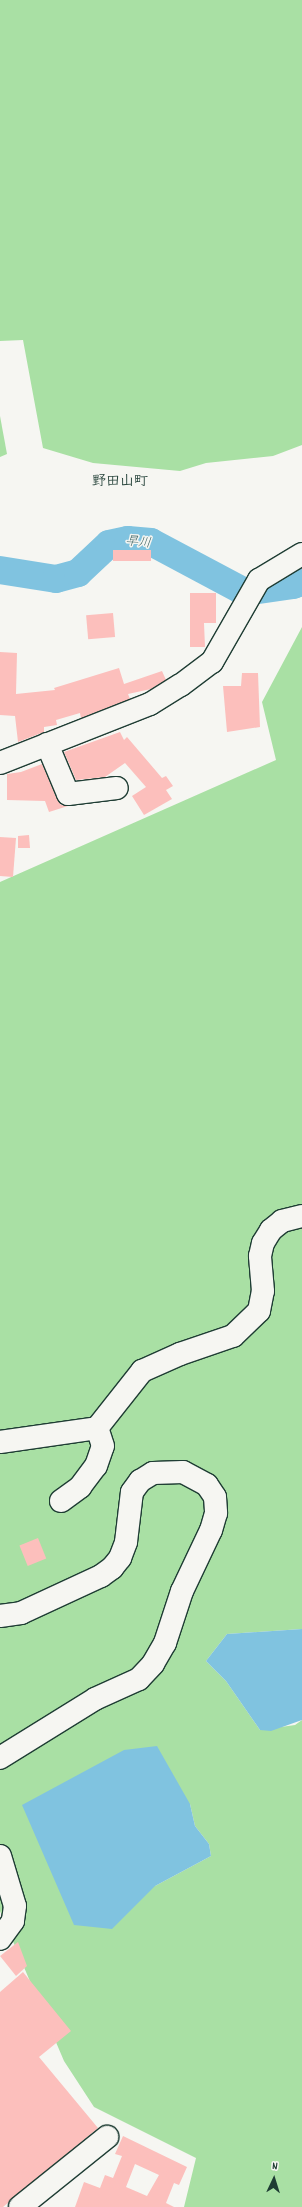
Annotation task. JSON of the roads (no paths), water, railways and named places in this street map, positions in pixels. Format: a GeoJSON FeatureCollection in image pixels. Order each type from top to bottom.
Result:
{"type":"FeatureCollection","features":[{"type":"Feature","properties":{"kind":"street"},"geometry":{"type":"LineString","coordinates":[[0,762],[150,704],[181,685],[212,662],[254,588],[297,557]]}},
{"type":"Feature","properties":{"kind":"street"},"geometry":{"type":"LineString","coordinates":[[46,744],[68,794],[117,788]]}},
{"type":"Feature","properties":{"kind":"street"},"geometry":{"type":"LineString","coordinates":[[0,1442],[97,1428],[142,1371],[180,1354],[233,1336],[259,1311],[263,1291],[260,1256],[263,1243],[271,1230],[282,1221],[302,1216]]}},
{"type":"Feature","properties":{"kind":"street"},"geometry":{"type":"LineString","coordinates":[[61,1501],[80,1487],[96,1466],[103,1446],[97,1428]]}},
{"type":"Feature","properties":{"kind":"street"},"geometry":{"type":"LineString","coordinates":[[0,1616],[21,1613],[101,1576],[112,1568],[120,1558],[126,1542],[132,1492],[140,1481],[153,1473],[183,1472],[207,1485],[214,1497],[216,1513],[211,1530],[182,1591],[165,1643],[153,1664],[139,1679],[94,1699],[0,1758]]}},
{"type":"Feature","properties":{"kind":"street"},"geometry":{"type":"LineString","coordinates":[[0,1856],[15,1906],[13,1921],[0,1939]]}},
{"type":"Feature","properties":{"kind":"street"},"geometry":{"type":"LineString","coordinates":[[20,2207],[108,2137]]}},
{"type":"Feature","properties":{"kind":"water"},"geometry":{"type":"Polygon","coordinates":[[[302,1629],[302,1720],[271,1731],[260,1730],[226,1681],[206,1661],[227,1634],[302,1629]]]}},
{"type":"Feature","properties":{"kind":"water"},"geometry":{"type":"Polygon","coordinates":[[[157,1746],[190,1804],[195,1826],[209,1844],[211,1856],[155,1886],[112,1929],[74,1925],[22,1805],[124,1750],[157,1746]]]}},
{"type":"Feature","properties":{"kind":"waterway","name":"早川"},"geometry":{"type":"LineString","coordinates":[[0,570],[56,579],[78,573],[109,544],[128,540],[151,542],[245,592],[293,585],[302,582]]}},
{"type":"Feature","properties":{"kind":"district","name":"野田山町"},"geometry":{"type":"Point","coordinates":[120,482]}}]}
